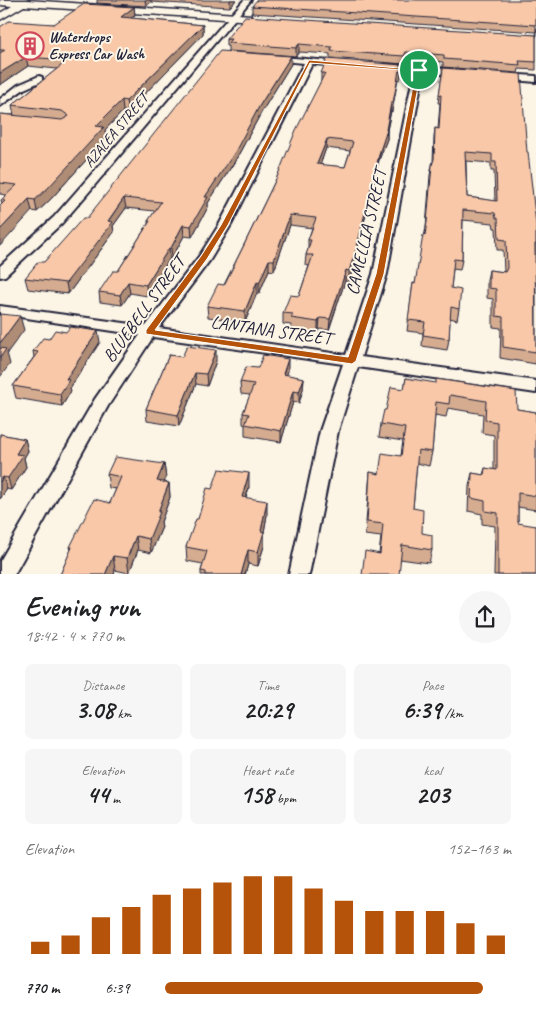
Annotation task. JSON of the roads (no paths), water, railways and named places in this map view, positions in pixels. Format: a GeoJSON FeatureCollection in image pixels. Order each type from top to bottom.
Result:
{"type":"FeatureCollection","features":[{"type":"Feature","properties":{"kind":"main road"},"geometry":{"type":"LineString","coordinates":[[43,0],[536,37]]}},
{"type":"Feature","properties":{"kind":"main road"},"geometry":{"type":"LineString","coordinates":[[0,18],[11,3],[536,32]]}},
{"type":"Feature","properties":{"kind":"street","name":"AZALEA STREET"},"geometry":{"type":"LineString","coordinates":[[0,273],[58,220],[84,192],[207,53],[235,14],[248,0]]}},
{"type":"Feature","properties":{"kind":"street"},"geometry":{"type":"LineString","coordinates":[[260,57],[355,65]]}},
{"type":"Feature","properties":{"kind":"street","name":"BLUEBELL STREET"},"geometry":{"type":"LineString","coordinates":[[3,574],[102,403],[149,332],[205,257],[225,225],[309,61]]}},
{"type":"Feature","properties":{"kind":"street"},"geometry":{"type":"LineString","coordinates":[[373,66],[467,74]]}},
{"type":"Feature","properties":{"kind":"street","name":"CAMELLIA STREET"},"geometry":{"type":"LineString","coordinates":[[298,574],[329,431],[380,274],[419,70]]}},
{"type":"Feature","properties":{"kind":"street"},"geometry":{"type":"LineString","coordinates":[[496,76],[536,82]]}},
{"type":"Feature","properties":{"kind":"street"},"geometry":{"type":"LineString","coordinates":[[0,104],[21,87],[39,79]]}},
{"type":"Feature","properties":{"kind":"street","name":"LANTANA STREET"},"geometry":{"type":"LineString","coordinates":[[0,310],[536,387]]}},
{"type":"Feature","properties":{"kind":"place","name":"Waterdrops Express Car Wash"},"geometry":{"type":"Point","coordinates":[30,46]}}]}
